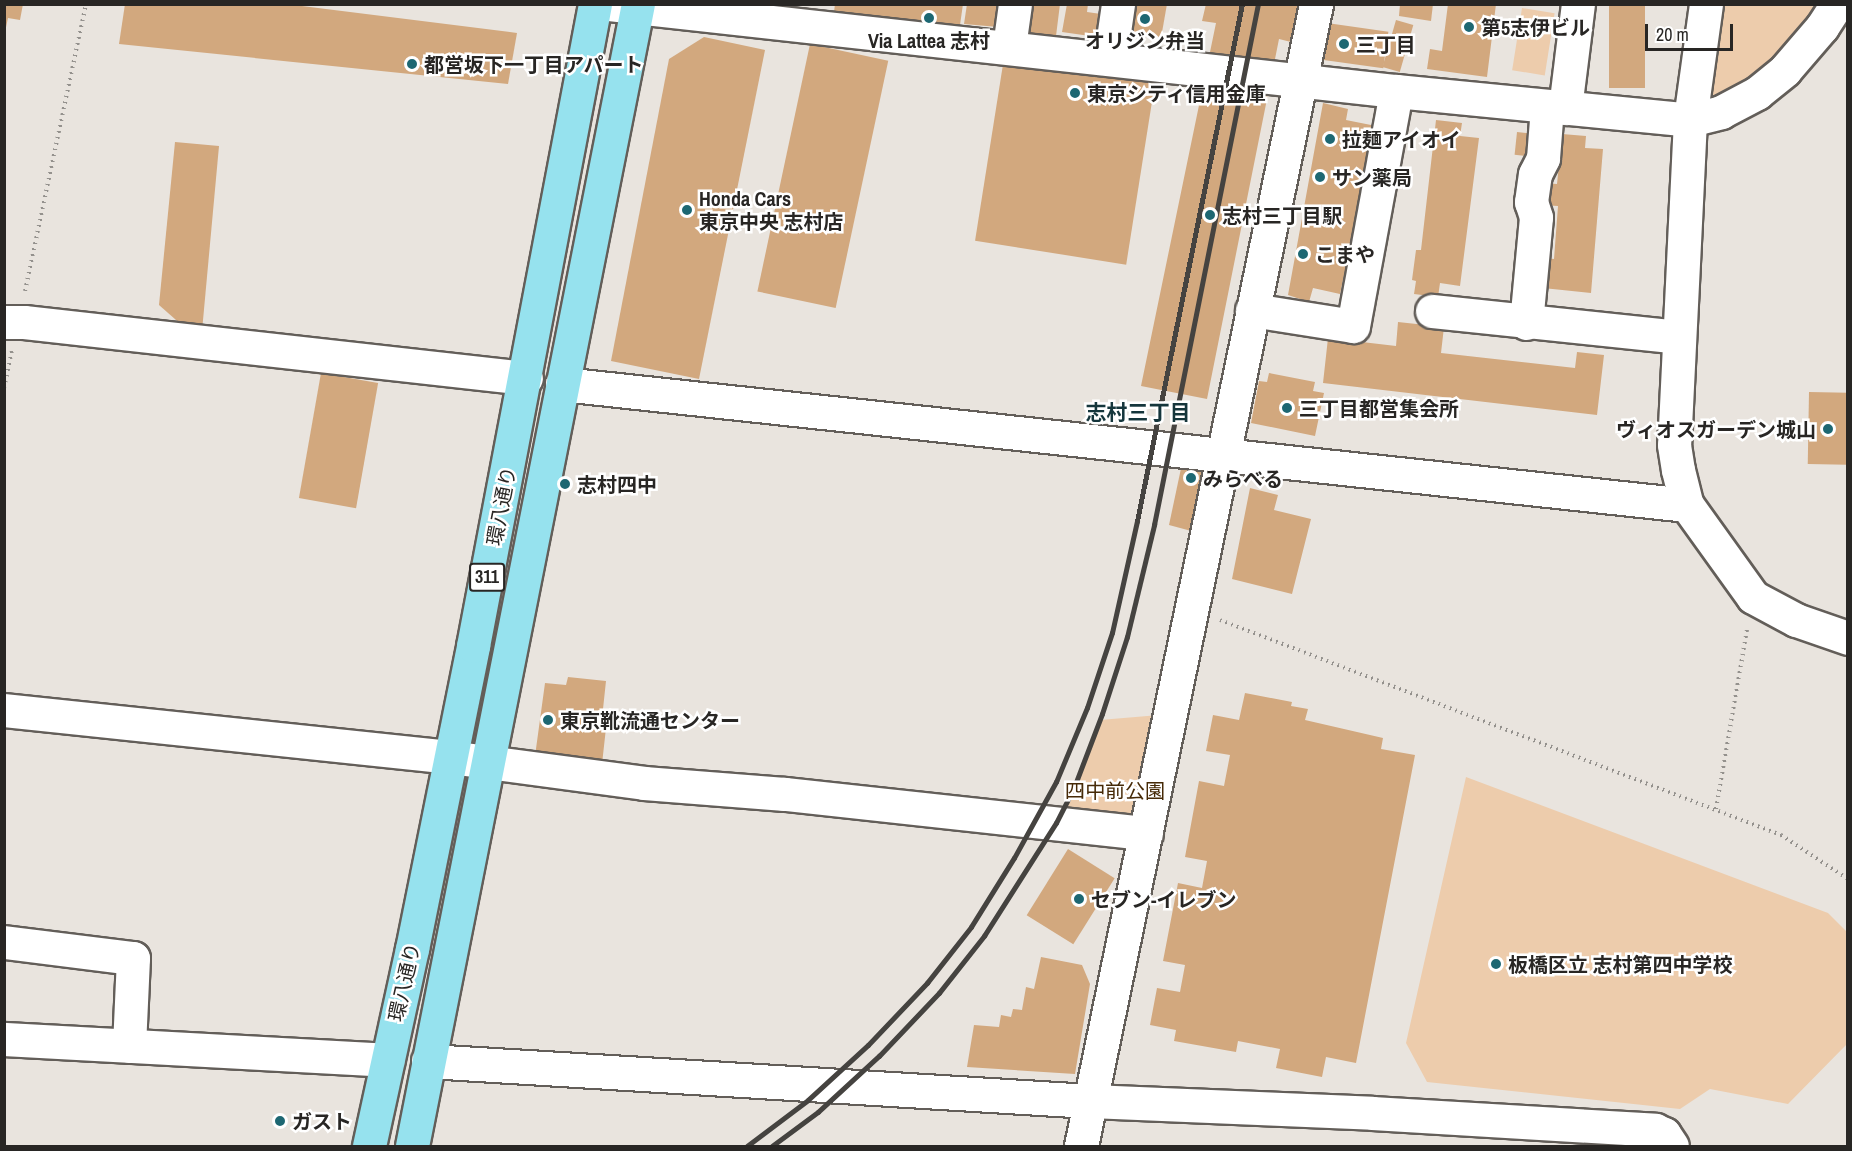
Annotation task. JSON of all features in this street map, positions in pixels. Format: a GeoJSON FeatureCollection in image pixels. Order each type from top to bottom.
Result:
{"type":"FeatureCollection","features":[{"type":"Feature","properties":{"kind":"main road","name":"環八通り"},"geometry":{"type":"LineString","coordinates":[[369,1146],[526,378],[595,4]]}},
{"type":"Feature","properties":{"kind":"main road","name":"環八通り"},"geometry":{"type":"LineString","coordinates":[[412,1146],[562,384],[628,5]]}},
{"type":"Feature","properties":{"kind":"street"},"geometry":{"type":"LineString","coordinates":[[1009,47],[1015,4]]}},
{"type":"Feature","properties":{"kind":"street"},"geometry":{"type":"LineString","coordinates":[[1110,59],[1118,4]]}},
{"type":"Feature","properties":{"kind":"street"},"geometry":{"type":"LineString","coordinates":[[1081,1146],[1316,4]]}},
{"type":"Feature","properties":{"kind":"street"},"geometry":{"type":"LineString","coordinates":[[1526,323],[1536,217],[1531,202],[1535,174],[1543,158],[1556,108],[1578,4]]}},
{"type":"Feature","properties":{"kind":"street"},"geometry":{"type":"LineString","coordinates":[[1706,4],[1690,120],[1674,445],[1687,505],[1753,597],[1796,620],[1848,638]]}},
{"type":"Feature","properties":{"kind":"street"},"geometry":{"type":"LineString","coordinates":[[628,5],[1396,91],[1690,120],[1721,112],[1757,93],[1785,70],[1822,27],[1837,4]]}},
{"type":"Feature","properties":{"kind":"street"},"geometry":{"type":"LineString","coordinates":[[1252,310],[1353,326],[1396,91]]}},
{"type":"Feature","properties":{"kind":"street"},"geometry":{"type":"LineString","coordinates":[[1432,311],[1526,323],[1679,337]]}},
{"type":"Feature","properties":{"kind":"street"},"geometry":{"type":"LineString","coordinates":[[11,322],[526,378]]}},
{"type":"Feature","properties":{"kind":"street"},"geometry":{"type":"LineString","coordinates":[[562,384],[1687,505]]}},
{"type":"Feature","properties":{"kind":"street"},"geometry":{"type":"LineString","coordinates":[[4,710],[487,761],[644,783],[785,794],[1146,833]]}},
{"type":"Feature","properties":{"kind":"street"},"geometry":{"type":"LineString","coordinates":[[4,942],[133,958],[129,1046]]}},
{"type":"Feature","properties":{"kind":"street"},"geometry":{"type":"LineString","coordinates":[[4,1039],[387,1060]]}},
{"type":"Feature","properties":{"kind":"street"},"geometry":{"type":"LineString","coordinates":[[428,1061],[1090,1101],[1384,1114],[1655,1130],[1664,1134],[1672,1146]]}},
{"type":"Feature","properties":{"kind":"path"},"geometry":{"type":"LineString","coordinates":[[4,388],[11,322],[86,4]]}},
{"type":"Feature","properties":{"kind":"path"},"geometry":{"type":"LineString","coordinates":[[1716,809],[1753,597]]}},
{"type":"Feature","properties":{"kind":"path"},"geometry":{"type":"LineString","coordinates":[[1191,609],[1781,835],[1848,879]]}},
{"type":"Feature","properties":{"kind":"green space"},"geometry":{"type":"Polygon","coordinates":[[[1720,5],[1822,5],[1756,79],[1715,104],[1706,95],[1720,5]]]}},
{"type":"Feature","properties":{"kind":"green space"},"geometry":{"type":"Polygon","coordinates":[[[1522,8],[1555,13],[1545,75],[1512,70],[1522,8]]]}},
{"type":"Feature","properties":{"kind":"green space","name":"四中前公園"},"geometry":{"type":"Polygon","coordinates":[[[1171,714],[1146,833],[1056,823],[1073,790],[1100,720],[1171,714]]]}},
{"type":"Feature","properties":{"kind":"green space"},"geometry":{"type":"Polygon","coordinates":[[[1466,777],[1828,913],[1847,932],[1847,1044],[1788,1104],[1710,1089],[1680,1109],[1427,1082],[1406,1043],[1466,777]]]}},
{"type":"Feature","properties":{"kind":"building"},"geometry":{"type":"Polygon","coordinates":[[[5,4],[23,4],[20,20],[8,18],[5,32],[5,4]]]}},
{"type":"Feature","properties":{"kind":"building","name":"都営坂下一丁目アパート"},"geometry":{"type":"Polygon","coordinates":[[[125,4],[286,4],[517,33],[508,84],[119,44],[125,4]]]}},
{"type":"Feature","properties":{"kind":"building","name":"Via Lattea 志村"},"geometry":{"type":"Polygon","coordinates":[[[835,4],[963,4],[960,25],[834,12],[835,4]]]}},
{"type":"Feature","properties":{"kind":"building"},"geometry":{"type":"Polygon","coordinates":[[[967,4],[1002,4],[998,27],[964,24],[967,4]]]}},
{"type":"Feature","properties":{"kind":"building"},"geometry":{"type":"Polygon","coordinates":[[[1024,4],[1060,4],[1056,36],[1028,33],[1021,25],[1024,4]]]}},
{"type":"Feature","properties":{"kind":"building"},"geometry":{"type":"Polygon","coordinates":[[[1067,4],[1088,4],[1087,12],[1101,14],[1097,37],[1062,32],[1067,4]]]}},
{"type":"Feature","properties":{"kind":"building","name":"オリジン弁当"},"geometry":{"type":"Polygon","coordinates":[[[1128,4],[1167,4],[1161,38],[1123,34],[1128,4]]]}},
{"type":"Feature","properties":{"kind":"building","name":"志村三丁目駅"},"geometry":{"type":"Polygon","coordinates":[[[1206,4],[1302,4],[1295,43],[1279,39],[1207,399],[1141,386],[1216,23],[1202,21],[1206,4]]]}},
{"type":"Feature","properties":{"kind":"building"},"geometry":{"type":"Polygon","coordinates":[[[1400,4],[1433,4],[1431,21],[1399,16],[1400,4]]]}},
{"type":"Feature","properties":{"kind":"building","name":"第5志伊ビル"},"geometry":{"type":"Polygon","coordinates":[[[1448,4],[1496,4],[1487,77],[1427,69],[1430,49],[1442,51],[1448,4]]]}},
{"type":"Feature","properties":{"kind":"building"},"geometry":{"type":"Polygon","coordinates":[[[1609,4],[1645,4],[1645,88],[1609,88],[1609,4]]]}},
{"type":"Feature","properties":{"kind":"building"},"geometry":{"type":"Polygon","coordinates":[[[1396,20],[1413,25],[1400,72],[1382,67],[1396,20]]]}},
{"type":"Feature","properties":{"kind":"building"},"geometry":{"type":"Polygon","coordinates":[[[1327,23],[1388,32],[1383,68],[1322,60],[1327,23]]]}},
{"type":"Feature","properties":{"kind":"building","name":"Honda Cars 東京中央 志村店"},"geometry":{"type":"Polygon","coordinates":[[[704,37],[765,50],[699,379],[611,361],[669,59],[704,37]]]}},
{"type":"Feature","properties":{"kind":"building"},"geometry":{"type":"Polygon","coordinates":[[[810,44],[888,61],[836,308],[757,291],[810,44]]]}},
{"type":"Feature","properties":{"kind":"building"},"geometry":{"type":"Polygon","coordinates":[[[1004,58],[1155,82],[1126,265],[975,241],[1004,58]]]}},
{"type":"Feature","properties":{"kind":"building"},"geometry":{"type":"Polygon","coordinates":[[[1323,103],[1348,109],[1346,120],[1376,126],[1340,294],[1313,288],[1309,302],[1288,295],[1323,103]]]}},
{"type":"Feature","properties":{"kind":"building"},"geometry":{"type":"Polygon","coordinates":[[[1436,120],[1462,123],[1460,136],[1479,138],[1460,286],[1440,283],[1438,297],[1414,294],[1416,281],[1412,280],[1416,250],[1421,250],[1436,120]]]}},
{"type":"Feature","properties":{"kind":"building"},"geometry":{"type":"Polygon","coordinates":[[[1517,132],[1535,134],[1532,157],[1515,155],[1517,132]]]}},
{"type":"Feature","properties":{"kind":"building"},"geometry":{"type":"Polygon","coordinates":[[[1562,134],[1586,136],[1585,148],[1603,149],[1591,293],[1543,288],[1546,258],[1554,259],[1558,206],[1541,205],[1543,183],[1557,184],[1562,134]]]}},
{"type":"Feature","properties":{"kind":"building"},"geometry":{"type":"Polygon","coordinates":[[[175,142],[219,146],[201,342],[159,305],[175,142]]]}},
{"type":"Feature","properties":{"kind":"building"},"geometry":{"type":"Polygon","coordinates":[[[1398,322],[1444,327],[1441,353],[1575,368],[1577,352],[1604,355],[1597,415],[1323,383],[1328,338],[1396,346],[1398,322]]]}},
{"type":"Feature","properties":{"kind":"building"},"geometry":{"type":"Polygon","coordinates":[[[321,373],[378,383],[356,508],[299,498],[321,373]]]}},
{"type":"Feature","properties":{"kind":"building","name":"三丁目都営集会所"},"geometry":{"type":"Polygon","coordinates":[[[1269,373],[1315,382],[1313,391],[1324,393],[1315,436],[1251,423],[1259,381],[1267,382],[1269,373]]]}},
{"type":"Feature","properties":{"kind":"building","name":"ヴィオスガーデン城山"},"geometry":{"type":"Polygon","coordinates":[[[1809,392],[1848,393],[1847,465],[1808,464],[1809,392]]]}},
{"type":"Feature","properties":{"kind":"building"},"geometry":{"type":"Polygon","coordinates":[[[1183,459],[1196,462],[1210,477],[1195,532],[1169,525],[1183,459]]]}},
{"type":"Feature","properties":{"kind":"building"},"geometry":{"type":"Polygon","coordinates":[[[1250,488],[1278,495],[1274,510],[1311,519],[1292,594],[1232,579],[1250,488]]]}},
{"type":"Feature","properties":{"kind":"building"},"geometry":{"type":"Polygon","coordinates":[[[568,677],[606,681],[603,709],[608,710],[602,764],[535,756],[545,683],[566,685],[568,677]]]}},
{"type":"Feature","properties":{"kind":"building"},"geometry":{"type":"Polygon","coordinates":[[[1245,693],[1292,702],[1291,706],[1308,709],[1305,720],[1383,738],[1381,749],[1415,755],[1356,1063],[1326,1057],[1322,1077],[1276,1068],[1280,1049],[1238,1041],[1236,1052],[1174,1041],[1176,1030],[1150,1025],[1157,988],[1180,992],[1185,965],[1163,961],[1178,883],[1202,888],[1207,861],[1185,857],[1199,781],[1224,786],[1230,755],[1206,751],[1213,715],[1239,720],[1245,693]]]}},
{"type":"Feature","properties":{"kind":"building"},"geometry":{"type":"Polygon","coordinates":[[[1068,849],[1115,878],[1073,944],[1027,915],[1068,849]]]}},
{"type":"Feature","properties":{"kind":"building"},"geometry":{"type":"Polygon","coordinates":[[[1041,957],[1082,965],[1090,984],[1075,1074],[967,1067],[974,1025],[999,1027],[1001,1015],[1011,1017],[1013,1009],[1022,1010],[1026,987],[1034,989],[1041,957]]]}},
{"type":"Feature","properties":{"kind":"railway"},"geometry":{"type":"LineString","coordinates":[[747,1146],[808,1100],[868,1045],[927,983],[971,927],[1014,858],[1056,782],[1087,708],[1112,633],[1137,521],[1242,4]]}},
{"type":"Feature","properties":{"kind":"railway"},"geometry":{"type":"LineString","coordinates":[[772,1146],[818,1112],[879,1056],[939,993],[984,936],[1056,823],[1073,790],[1102,714],[1127,637],[1154,525],[1258,4]]}},
{"type":"Feature","properties":{"kind":"place","name":"Via Lattea 志村"},"geometry":{"type":"Point","coordinates":[929,18]}},
{"type":"Feature","properties":{"kind":"place","name":"オリジン弁当"},"geometry":{"type":"Point","coordinates":[1145,19]}},
{"type":"Feature","properties":{"kind":"place","name":"第5志伊ビル"},"geometry":{"type":"Point","coordinates":[1469,27]}},
{"type":"Feature","properties":{"kind":"place","name":"三丁目"},"geometry":{"type":"Point","coordinates":[1344,44]}},
{"type":"Feature","properties":{"kind":"place","name":"都営坂下一丁目アパート"},"geometry":{"type":"Point","coordinates":[412,64]}},
{"type":"Feature","properties":{"kind":"place","name":"東京シティ信用金庫"},"geometry":{"type":"Point","coordinates":[1075,93]}},
{"type":"Feature","properties":{"kind":"place","name":"拉麺アイオイ"},"geometry":{"type":"Point","coordinates":[1330,139]}},
{"type":"Feature","properties":{"kind":"place","name":"サン薬局"},"geometry":{"type":"Point","coordinates":[1320,177]}},
{"type":"Feature","properties":{"kind":"place","name":"Honda Cars 東京中央 志村店"},"geometry":{"type":"Point","coordinates":[687,210]}},
{"type":"Feature","properties":{"kind":"place","name":"志村三丁目駅"},"geometry":{"type":"Point","coordinates":[1210,215]}},
{"type":"Feature","properties":{"kind":"place","name":"こまや"},"geometry":{"type":"Point","coordinates":[1303,254]}},
{"type":"Feature","properties":{"kind":"place","name":"三丁目都営集会所"},"geometry":{"type":"Point","coordinates":[1287,408]}},
{"type":"Feature","properties":{"kind":"place","name":"ヴィオスガーデン城山"},"geometry":{"type":"Point","coordinates":[1828,429]}},
{"type":"Feature","properties":{"kind":"place","name":"みらべる"},"geometry":{"type":"Point","coordinates":[1191,478]}},
{"type":"Feature","properties":{"kind":"place","name":"志村四中"},"geometry":{"type":"Point","coordinates":[565,484]}},
{"type":"Feature","properties":{"kind":"place","name":"東京靴流通センター"},"geometry":{"type":"Point","coordinates":[548,720]}},
{"type":"Feature","properties":{"kind":"place","name":"セブン-イレブン"},"geometry":{"type":"Point","coordinates":[1079,899]}},
{"type":"Feature","properties":{"kind":"place","name":"板橋区立 志村第四中学校"},"geometry":{"type":"Point","coordinates":[1496,964]}},
{"type":"Feature","properties":{"kind":"place","name":"ガスト"},"geometry":{"type":"Point","coordinates":[280,1121]}},
{"type":"Feature","properties":{"kind":"district","name":"志村三丁目"},"geometry":{"type":"Point","coordinates":[1138,413]}}]}
